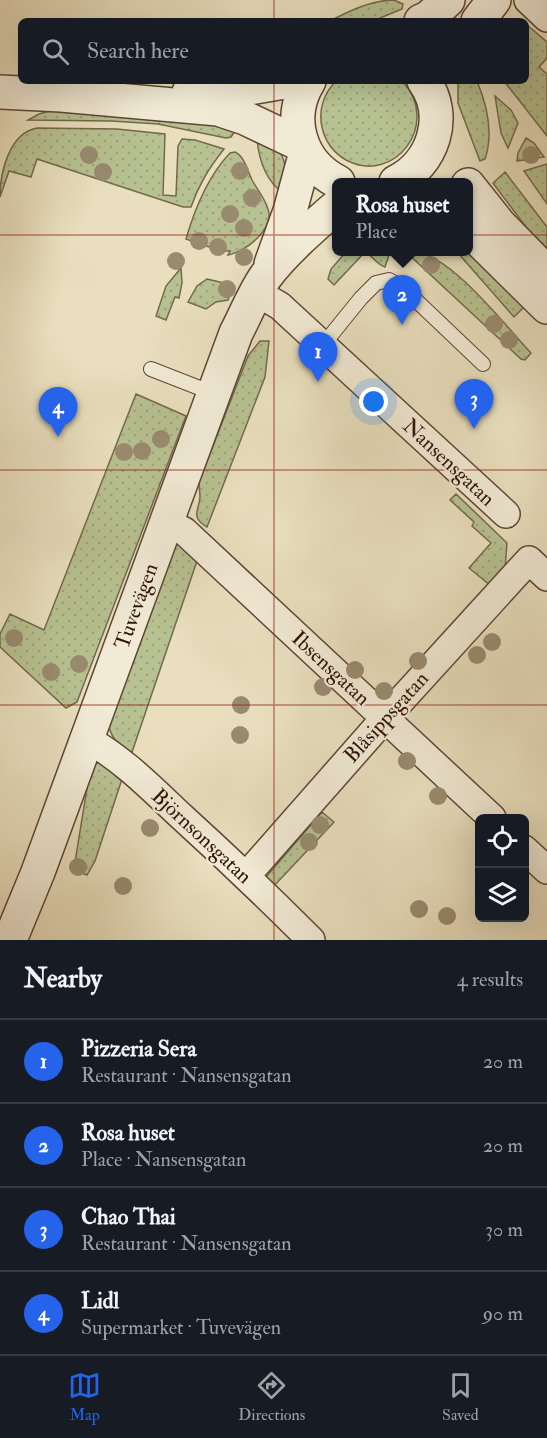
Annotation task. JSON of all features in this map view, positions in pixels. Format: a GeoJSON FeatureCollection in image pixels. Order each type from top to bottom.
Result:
{"type":"FeatureCollection","features":[{"type":"Feature","properties":{"kind":"street"},"geometry":{"type":"LineString","coordinates":[[428,18],[448,0]]}},
{"type":"Feature","properties":{"kind":"street"},"geometry":{"type":"LineString","coordinates":[[480,18],[494,0]]}},
{"type":"Feature","properties":{"kind":"street"},"geometry":{"type":"LineString","coordinates":[[528,0],[547,18]]}},
{"type":"Feature","properties":{"kind":"street"},"geometry":{"type":"LineString","coordinates":[[61,95],[206,92],[272,84]]}},
{"type":"Feature","properties":{"kind":"street"},"geometry":{"type":"LineString","coordinates":[[308,84],[301,99],[298,130],[304,149],[319,169],[332,179]]}},
{"type":"Feature","properties":{"kind":"street"},"geometry":{"type":"LineString","coordinates":[[426,84],[434,100],[435,130],[463,178]]}},
{"type":"Feature","properties":{"kind":"street"},"geometry":{"type":"LineString","coordinates":[[404,178],[419,165],[430,149],[446,84]]}},
{"type":"Feature","properties":{"kind":"street"},"geometry":{"type":"LineString","coordinates":[[0,92],[218,109],[246,118],[304,149]]}},
{"type":"Feature","properties":{"kind":"street","name":"Tuvevägen"},"geometry":{"type":"LineString","coordinates":[[10,940],[38,872],[236,333],[262,283],[290,211],[304,149]]}},
{"type":"Feature","properties":{"kind":"street"},"geometry":{"type":"LineString","coordinates":[[473,192],[499,224],[547,273]]}},
{"type":"Feature","properties":{"kind":"street","name":"Tuvevägen"},"geometry":{"type":"LineString","coordinates":[[262,283],[311,229],[332,211]]}},
{"type":"Feature","properties":{"kind":"street"},"geometry":{"type":"LineString","coordinates":[[473,234],[547,308]]}},
{"type":"Feature","properties":{"kind":"street","name":"Nansensgatan"},"geometry":{"type":"LineString","coordinates":[[262,283],[280,306],[506,514]]}},
{"type":"Feature","properties":{"kind":"street","name":"Ibsensgatan"},"geometry":{"type":"LineString","coordinates":[[166,522],[184,531],[487,814]]}},
{"type":"Feature","properties":{"kind":"street","name":"Blåsippsgatan"},"geometry":{"type":"LineString","coordinates":[[246,876],[385,718],[538,568]]}},
{"type":"Feature","properties":{"kind":"street","name":"Björnsonsgatan"},"geometry":{"type":"LineString","coordinates":[[87,739],[108,750],[140,777],[311,940]]}},
{"type":"Feature","properties":{"kind":"street"},"geometry":{"type":"LineString","coordinates":[[529,853],[547,870]]}},
{"type":"Feature","properties":{"kind":"lane"},"geometry":{"type":"LineString","coordinates":[[323,345],[376,283],[389,280],[402,287],[483,364]]}},
{"type":"Feature","properties":{"kind":"lane"},"geometry":{"type":"LineString","coordinates":[[151,369],[214,394]]}},
{"type":"Feature","properties":{"kind":"green space"},"geometry":{"type":"Polygon","coordinates":[[[394,0],[403,4],[402,9],[380,18],[336,18],[369,4],[394,0]]]}},
{"type":"Feature","properties":{"kind":"green space"},"geometry":{"type":"Polygon","coordinates":[[[529,27],[547,42],[547,58],[539,67],[547,74],[547,136],[506,84],[529,84],[529,27]]]}},
{"type":"Feature","properties":{"kind":"green space"},"geometry":{"type":"Polygon","coordinates":[[[334,84],[404,84],[413,98],[417,115],[415,132],[407,146],[396,158],[381,165],[364,166],[346,160],[331,146],[323,132],[321,114],[328,91],[334,84]]]}},
{"type":"Feature","properties":{"kind":"green space"},"geometry":{"type":"Polygon","coordinates":[[[458,84],[478,84],[484,100],[489,129],[485,159],[480,161],[458,103],[458,84]]]}},
{"type":"Feature","properties":{"kind":"green space"},"geometry":{"type":"Polygon","coordinates":[[[495,96],[511,110],[518,123],[508,148],[501,133],[495,96]]]}},
{"type":"Feature","properties":{"kind":"green space"},"geometry":{"type":"Polygon","coordinates":[[[57,109],[240,124],[231,137],[226,138],[158,124],[28,120],[57,109]]]}},
{"type":"Feature","properties":{"kind":"green space"},"geometry":{"type":"Polygon","coordinates":[[[37,128],[117,129],[165,134],[163,195],[176,196],[178,146],[182,139],[195,140],[224,149],[205,176],[191,207],[183,207],[37,159],[31,177],[9,171],[0,197],[4,166],[8,155],[19,138],[27,131],[37,128]]]}},
{"type":"Feature","properties":{"kind":"green space"},"geometry":{"type":"Polygon","coordinates":[[[526,138],[534,143],[544,157],[517,161],[518,153],[526,138]]]}},
{"type":"Feature","properties":{"kind":"green space"},"geometry":{"type":"Polygon","coordinates":[[[257,139],[273,146],[283,157],[286,169],[284,194],[272,183],[264,170],[257,139]]]}},
{"type":"Feature","properties":{"kind":"green space"},"geometry":{"type":"Polygon","coordinates":[[[235,152],[243,160],[267,205],[269,216],[267,224],[257,238],[243,249],[228,255],[230,251],[221,251],[186,239],[198,204],[209,182],[222,162],[230,153],[235,152]]]}},
{"type":"Feature","properties":{"kind":"green space"},"geometry":{"type":"Polygon","coordinates":[[[547,164],[547,204],[524,171],[547,164]]]}},
{"type":"Feature","properties":{"kind":"green space"},"geometry":{"type":"Polygon","coordinates":[[[505,172],[547,227],[547,255],[493,183],[505,172]]]}},
{"type":"Feature","properties":{"kind":"green space"},"geometry":{"type":"Polygon","coordinates":[[[342,256],[361,256],[334,285],[328,279],[331,269],[342,256]]]}},
{"type":"Feature","properties":{"kind":"green space"},"geometry":{"type":"Polygon","coordinates":[[[370,256],[389,256],[385,267],[370,256]]]}},
{"type":"Feature","properties":{"kind":"green space"},"geometry":{"type":"Polygon","coordinates":[[[410,256],[427,256],[456,274],[531,353],[525,360],[521,359],[410,256]]]}},
{"type":"Feature","properties":{"kind":"green space"},"geometry":{"type":"Polygon","coordinates":[[[461,256],[472,256],[525,306],[514,317],[461,256]]]}},
{"type":"Feature","properties":{"kind":"green space"},"geometry":{"type":"Polygon","coordinates":[[[181,268],[182,283],[179,298],[175,297],[166,320],[156,316],[166,286],[181,268]]]}},
{"type":"Feature","properties":{"kind":"green space"},"geometry":{"type":"Polygon","coordinates":[[[207,279],[232,287],[228,300],[216,302],[206,309],[188,302],[197,286],[207,279]]]}},
{"type":"Feature","properties":{"kind":"green space"},"geometry":{"type":"Polygon","coordinates":[[[260,341],[269,341],[265,377],[207,527],[197,517],[200,497],[199,482],[248,356],[260,341]]]}},
{"type":"Feature","properties":{"kind":"green space"},"geometry":{"type":"Polygon","coordinates":[[[136,394],[186,416],[77,702],[66,708],[0,647],[0,634],[10,614],[44,630],[136,394]]]}},
{"type":"Feature","properties":{"kind":"green space"},"geometry":{"type":"Polygon","coordinates":[[[456,494],[507,543],[505,569],[491,586],[469,568],[491,543],[472,526],[474,522],[450,500],[456,494]]]}},
{"type":"Feature","properties":{"kind":"green space"},"geometry":{"type":"Polygon","coordinates":[[[179,541],[199,555],[132,752],[117,742],[109,726],[175,543],[179,541]]]}},
{"type":"Feature","properties":{"kind":"green space"},"geometry":{"type":"Polygon","coordinates":[[[103,762],[123,776],[95,861],[87,875],[74,870],[75,862],[88,782],[96,763],[103,762]]]}},
{"type":"Feature","properties":{"kind":"green space"},"geometry":{"type":"Polygon","coordinates":[[[322,812],[334,822],[274,886],[266,877],[322,812]]]}},
{"type":"Feature","properties":{"kind":"place","name":"Rosa huset"},"geometry":{"type":"Point","coordinates":[402,325]}},
{"type":"Feature","properties":{"kind":"place","name":"Pizzeria Sera"},"geometry":{"type":"Point","coordinates":[318,382]}},
{"type":"Feature","properties":{"kind":"place","name":"Chao Thai"},"geometry":{"type":"Point","coordinates":[474,429]}},
{"type":"Feature","properties":{"kind":"place","name":"Lidl"},"geometry":{"type":"Point","coordinates":[58,437]}}]}
